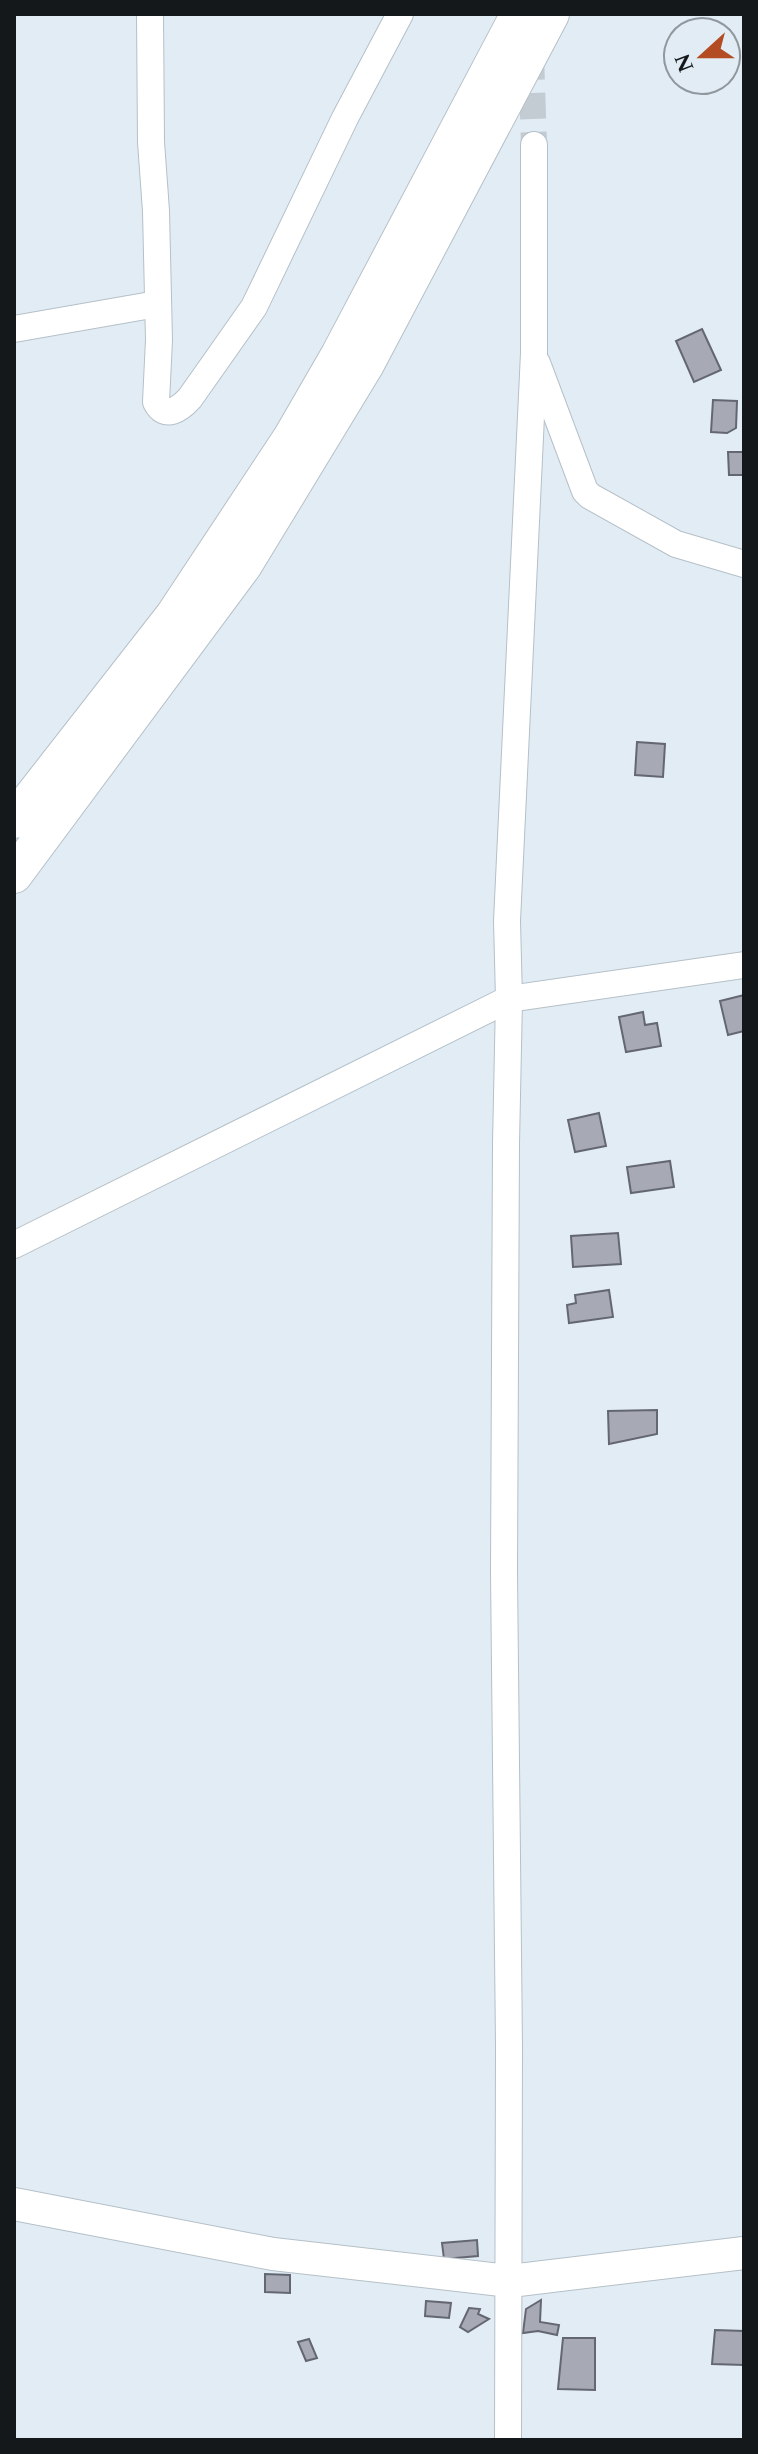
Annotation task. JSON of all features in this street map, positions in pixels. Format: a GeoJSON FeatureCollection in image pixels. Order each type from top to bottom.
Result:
{"type":"FeatureCollection","features":[{"type":"Feature","properties":{"kind":"highway"},"geometry":{"type":"LineString","coordinates":[[14,820],[174,615],[291,438],[339,355],[519,14]]}},
{"type":"Feature","properties":{"kind":"highway"},"geometry":{"type":"LineString","coordinates":[[14,875],[244,565],[365,366],[551,14]]}},
{"type":"Feature","properties":{"kind":"main road"},"geometry":{"type":"LineString","coordinates":[[14,2204],[273,2254],[510,2281],[744,2253]]}},
{"type":"Feature","properties":{"kind":"street"},"geometry":{"type":"LineString","coordinates":[[150,14],[159,340],[156,402],[160,409],[169,413],[190,398],[254,307],[345,118],[400,14]]}},
{"type":"Feature","properties":{"kind":"street"},"geometry":{"type":"LineString","coordinates":[[508,2440],[510,2281],[504,1603],[507,921],[534,353],[534,145]]}},
{"type":"Feature","properties":{"kind":"street"},"geometry":{"type":"LineString","coordinates":[[14,329],[157,304]]}},
{"type":"Feature","properties":{"kind":"street"},"geometry":{"type":"LineString","coordinates":[[534,353],[585,491],[676,544],[744,564]]}},
{"type":"Feature","properties":{"kind":"street"},"geometry":{"type":"LineString","coordinates":[[14,1245],[509,999],[744,965]]}},
{"type":"Feature","properties":{"kind":"building"},"geometry":{"type":"Polygon","coordinates":[[[702,329],[721,370],[694,382],[676,341],[702,329]]]}},
{"type":"Feature","properties":{"kind":"building"},"geometry":{"type":"Polygon","coordinates":[[[713,400],[737,401],[736,428],[727,433],[711,432],[713,400]]]}},
{"type":"Feature","properties":{"kind":"building"},"geometry":{"type":"Polygon","coordinates":[[[728,452],[744,452],[744,475],[729,475],[728,452]]]}},
{"type":"Feature","properties":{"kind":"building"},"geometry":{"type":"Polygon","coordinates":[[[637,742],[665,744],[663,777],[635,775],[637,742]]]}},
{"type":"Feature","properties":{"kind":"building"},"geometry":{"type":"Polygon","coordinates":[[[744,995],[744,1031],[728,1035],[720,1001],[744,995]]]}},
{"type":"Feature","properties":{"kind":"building"},"geometry":{"type":"Polygon","coordinates":[[[643,1012],[645,1025],[657,1023],[661,1046],[626,1052],[619,1017],[643,1012]]]}},
{"type":"Feature","properties":{"kind":"building"},"geometry":{"type":"Polygon","coordinates":[[[599,1113],[606,1146],[575,1152],[568,1120],[599,1113]]]}},
{"type":"Feature","properties":{"kind":"building"},"geometry":{"type":"Polygon","coordinates":[[[670,1161],[674,1187],[631,1193],[627,1167],[670,1161]]]}},
{"type":"Feature","properties":{"kind":"building"},"geometry":{"type":"Polygon","coordinates":[[[618,1233],[621,1264],[573,1267],[571,1236],[618,1233]]]}},
{"type":"Feature","properties":{"kind":"building"},"geometry":{"type":"Polygon","coordinates":[[[609,1290],[613,1317],[569,1323],[567,1305],[576,1303],[575,1295],[609,1290]]]}},
{"type":"Feature","properties":{"kind":"building"},"geometry":{"type":"Polygon","coordinates":[[[657,1410],[657,1434],[609,1444],[608,1411],[657,1410]]]}},
{"type":"Feature","properties":{"kind":"building"},"geometry":{"type":"Polygon","coordinates":[[[477,2240],[478,2256],[444,2259],[442,2243],[477,2240]]]}},
{"type":"Feature","properties":{"kind":"building"},"geometry":{"type":"Polygon","coordinates":[[[265,2274],[290,2275],[290,2293],[265,2292],[265,2274]]]}},
{"type":"Feature","properties":{"kind":"building"},"geometry":{"type":"Polygon","coordinates":[[[541,2300],[540,2322],[559,2325],[557,2335],[538,2331],[523,2333],[526,2309],[541,2300]]]}},
{"type":"Feature","properties":{"kind":"building"},"geometry":{"type":"Polygon","coordinates":[[[426,2301],[451,2303],[449,2318],[425,2316],[426,2301]]]}},
{"type":"Feature","properties":{"kind":"building"},"geometry":{"type":"Polygon","coordinates":[[[469,2308],[480,2309],[478,2314],[489,2319],[468,2332],[460,2327],[469,2308]]]}},
{"type":"Feature","properties":{"kind":"building"},"geometry":{"type":"Polygon","coordinates":[[[715,2330],[744,2331],[744,2365],[712,2364],[715,2330]]]}},
{"type":"Feature","properties":{"kind":"building"},"geometry":{"type":"Polygon","coordinates":[[[563,2338],[595,2338],[595,2390],[558,2389],[563,2338]]]}},
{"type":"Feature","properties":{"kind":"building"},"geometry":{"type":"Polygon","coordinates":[[[309,2339],[317,2358],[306,2361],[298,2342],[309,2339]]]}},
{"type":"Feature","properties":{"kind":"tunnel"},"geometry":{"type":"LineString","coordinates":[[531,54],[534,145]]}}]}
